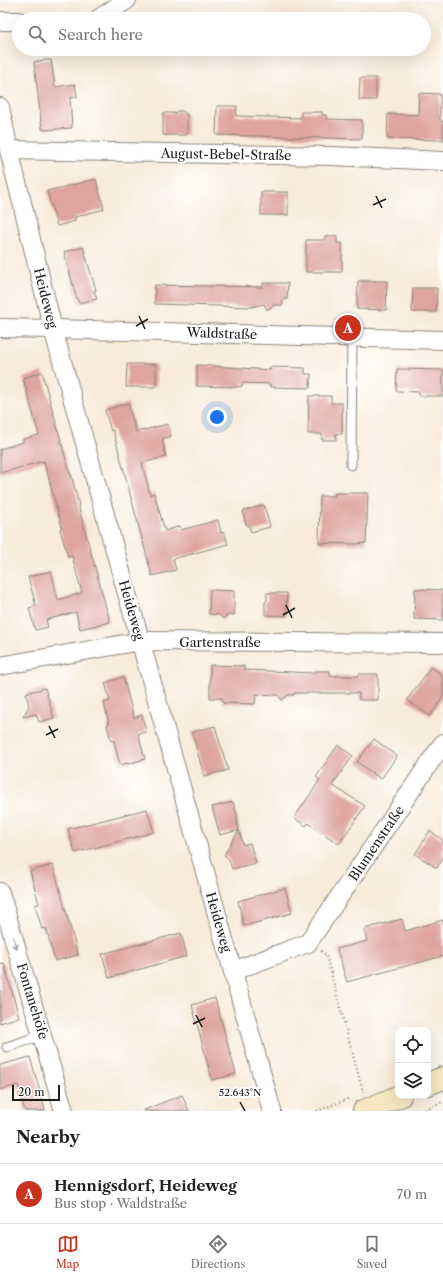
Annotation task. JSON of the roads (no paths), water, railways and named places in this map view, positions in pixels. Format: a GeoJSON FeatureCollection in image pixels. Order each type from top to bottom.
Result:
{"type":"FeatureCollection","features":[{"type":"Feature","properties":{"kind":"street"},"geometry":{"type":"LineString","coordinates":[[109,12],[127,0]]}},
{"type":"Feature","properties":{"kind":"street"},"geometry":{"type":"LineString","coordinates":[[0,21],[12,21]]}},
{"type":"Feature","properties":{"kind":"street","name":"Heideweg"},"geometry":{"type":"LineString","coordinates":[[0,107],[9,150],[53,329],[272,1111]]}},
{"type":"Feature","properties":{"kind":"street","name":"August-Bebel-Straße"},"geometry":{"type":"LineString","coordinates":[[9,150],[331,156],[443,161]]}},
{"type":"Feature","properties":{"kind":"street","name":"Waldstraße"},"geometry":{"type":"LineString","coordinates":[[0,328],[443,340]]}},
{"type":"Feature","properties":{"kind":"street","name":"Gartenstraße"},"geometry":{"type":"LineString","coordinates":[[0,666],[141,641],[443,643]]}},
{"type":"Feature","properties":{"kind":"street","name":"Blumenstraße"},"geometry":{"type":"LineString","coordinates":[[233,971],[308,943],[443,743]]}},
{"type":"Feature","properties":{"kind":"street","name":"Fontanehöfe"},"geometry":{"type":"LineString","coordinates":[[0,892],[64,1111]]}},
{"type":"Feature","properties":{"kind":"street"},"geometry":{"type":"LineString","coordinates":[[431,1083],[443,1078]]}},
{"type":"Feature","properties":{"kind":"street"},"geometry":{"type":"LineString","coordinates":[[364,1102],[395,1097]]}},
{"type":"Feature","properties":{"kind":"lane"},"geometry":{"type":"LineString","coordinates":[[351,465],[352,337]]}},
{"type":"Feature","properties":{"kind":"lane"},"geometry":{"type":"LineString","coordinates":[[7,1047],[43,1035]]}},
{"type":"Feature","properties":{"kind":"place","name":"Hennigsdorf, Heideweg"},"geometry":{"type":"Point","coordinates":[348,328]}}]}
